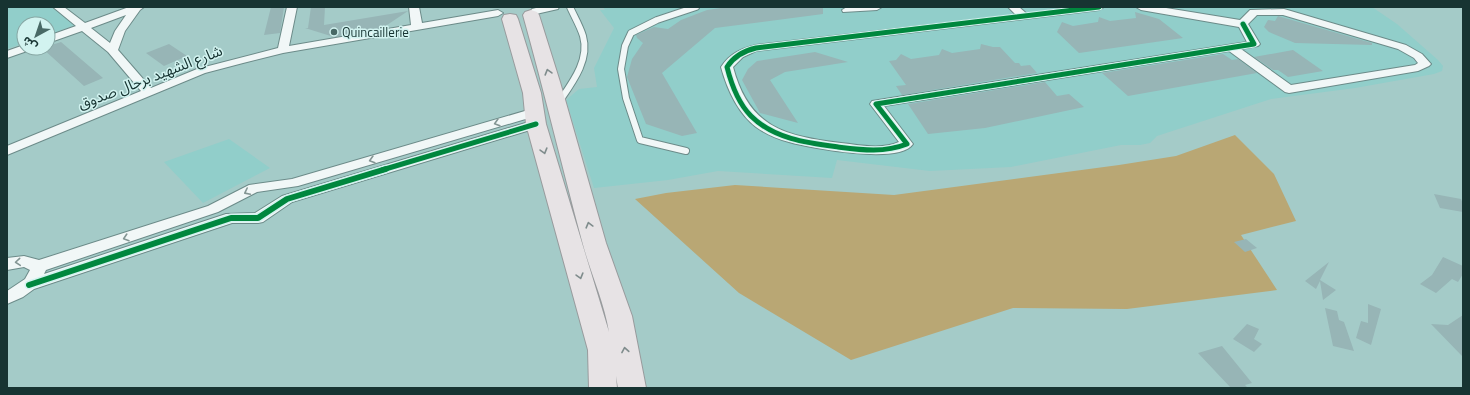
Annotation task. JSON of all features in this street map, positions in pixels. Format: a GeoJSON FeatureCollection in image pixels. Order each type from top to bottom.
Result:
{"type":"FeatureCollection","features":[{"type":"Feature","properties":{"kind":"main road"},"geometry":{"type":"LineString","coordinates":[[502,13],[521,18],[535,11],[557,106],[594,243],[619,316],[632,388]]}},
{"type":"Feature","properties":{"kind":"main road"},"geometry":{"type":"LineString","coordinates":[[502,13],[532,94],[535,118],[601,350],[603,388]]}},
{"type":"Feature","properties":{"kind":"street"},"geometry":{"type":"LineString","coordinates":[[58,7],[112,50],[148,92]]}},
{"type":"Feature","properties":{"kind":"street"},"geometry":{"type":"LineString","coordinates":[[283,50],[292,7]]}},
{"type":"Feature","properties":{"kind":"street"},"geometry":{"type":"LineString","coordinates":[[414,7],[417,27]]}},
{"type":"Feature","properties":{"kind":"street"},"geometry":{"type":"LineString","coordinates":[[456,20],[472,7]]}},
{"type":"Feature","properties":{"kind":"street"},"geometry":{"type":"LineString","coordinates":[[535,11],[554,7]]}},
{"type":"Feature","properties":{"kind":"street"},"geometry":{"type":"LineString","coordinates":[[847,10],[877,7]]}},
{"type":"Feature","properties":{"kind":"street"},"geometry":{"type":"LineString","coordinates":[[1013,7],[1025,17]]}},
{"type":"Feature","properties":{"kind":"street"},"geometry":{"type":"LineString","coordinates":[[1100,7],[756,48],[744,51],[731,60],[727,68],[730,84],[750,115],[767,129],[786,138],[818,144],[872,151],[897,149],[907,144],[876,104],[1254,44],[1243,24]]}},
{"type":"Feature","properties":{"kind":"street"},"geometry":{"type":"LineString","coordinates":[[1141,7],[1243,24]]}},
{"type":"Feature","properties":{"kind":"street"},"geometry":{"type":"LineString","coordinates":[[56,37],[138,8]]}},
{"type":"Feature","properties":{"kind":"street"},"geometry":{"type":"LineString","coordinates":[[112,50],[120,31],[138,8]]}},
{"type":"Feature","properties":{"kind":"street"},"geometry":{"type":"LineString","coordinates":[[1232,48],[1289,89],[1418,68],[1425,64],[1418,56],[1402,46],[1284,12],[1249,9],[1243,24]]}},
{"type":"Feature","properties":{"kind":"street","name":"شارع الشهيد برحال صدوق"},"geometry":{"type":"LineString","coordinates":[[7,151],[201,71],[240,60],[283,50],[502,13]]}},
{"type":"Feature","properties":{"kind":"street"},"geometry":{"type":"LineString","coordinates":[[36,267],[213,209],[254,188],[293,183],[535,118]]}},
{"type":"Feature","properties":{"kind":"street"},"geometry":{"type":"LineString","coordinates":[[7,298],[29,285],[231,218],[258,218],[286,199],[535,118]]}},
{"type":"Feature","properties":{"kind":"street"},"geometry":{"type":"LineString","coordinates":[[7,264],[30,262],[36,267],[38,270],[37,275],[29,285]]}},
{"type":"Feature","properties":{"kind":"lane"},"geometry":{"type":"LineString","coordinates":[[557,106],[576,76],[582,62],[584,48],[583,37],[570,7]]}},
{"type":"Feature","properties":{"kind":"lane"},"geometry":{"type":"LineString","coordinates":[[686,151],[640,140],[626,98],[620,69],[625,46],[631,34],[657,20],[696,7]]}},
{"type":"Feature","properties":{"kind":"shaded area"},"geometry":{"type":"Polygon","coordinates":[[[7,7],[51,7],[75,25],[56,32],[56,16],[16,16],[16,46],[7,49],[7,7]]]}},
{"type":"Feature","properties":{"kind":"shaded area"},"geometry":{"type":"Polygon","coordinates":[[[603,7],[1372,7],[1397,24],[1443,66],[1442,71],[1434,74],[1355,88],[1271,99],[1157,136],[1150,143],[1140,145],[1121,145],[1011,167],[930,171],[837,160],[832,178],[718,171],[668,180],[594,188],[566,100],[579,89],[597,87],[594,68],[614,28],[600,10],[605,10],[603,7]]]}},
{"type":"Feature","properties":{"kind":"shaded area"},"geometry":{"type":"Polygon","coordinates":[[[1235,135],[1274,174],[1296,221],[1241,235],[1277,290],[1127,309],[1013,308],[851,360],[739,293],[635,199],[666,193],[735,185],[894,195],[1176,156],[1235,135]]]}},
{"type":"Feature","properties":{"kind":"shaded area"},"geometry":{"type":"Polygon","coordinates":[[[229,139],[270,168],[203,203],[164,162],[229,139]]]}},
{"type":"Feature","properties":{"kind":"building"},"geometry":{"type":"Polygon","coordinates":[[[271,7],[284,7],[280,33],[264,35],[271,7]]]}},
{"type":"Feature","properties":{"kind":"building"},"geometry":{"type":"Polygon","coordinates":[[[311,7],[325,7],[324,25],[408,11],[381,29],[334,37],[305,28],[308,28],[311,7]]]}},
{"type":"Feature","properties":{"kind":"building"},"geometry":{"type":"Polygon","coordinates":[[[728,7],[823,7],[823,14],[715,28],[662,73],[697,133],[682,136],[646,124],[627,77],[632,59],[643,43],[637,38],[636,35],[654,27],[668,29],[681,20],[707,10],[728,7]]]}},
{"type":"Feature","properties":{"kind":"building"},"geometry":{"type":"Polygon","coordinates":[[[1135,12],[1159,19],[1183,38],[1079,53],[1057,32],[1062,22],[1073,26],[1098,22],[1099,17],[1110,21],[1136,18],[1135,12]]]}},
{"type":"Feature","properties":{"kind":"building"},"geometry":{"type":"Polygon","coordinates":[[[1278,16],[1372,43],[1372,45],[1295,43],[1269,32],[1264,27],[1268,20],[1275,21],[1278,16]]]}},
{"type":"Feature","properties":{"kind":"building"},"geometry":{"type":"Polygon","coordinates":[[[61,42],[103,78],[84,86],[51,56],[56,56],[56,44],[61,42]]]}},
{"type":"Feature","properties":{"kind":"building"},"geometry":{"type":"Polygon","coordinates":[[[169,44],[187,56],[164,66],[146,53],[169,44]]]}},
{"type":"Feature","properties":{"kind":"building"},"geometry":{"type":"Polygon","coordinates":[[[981,44],[1000,47],[1015,63],[1019,63],[1021,66],[1030,65],[1037,73],[902,95],[896,86],[906,85],[889,61],[896,60],[901,54],[911,59],[939,55],[942,49],[952,53],[980,49],[981,44]]]}},
{"type":"Feature","properties":{"kind":"building"},"geometry":{"type":"Polygon","coordinates":[[[1293,50],[1323,71],[1288,77],[1278,70],[1273,70],[1254,57],[1293,50]]]}},
{"type":"Feature","properties":{"kind":"building"},"geometry":{"type":"Polygon","coordinates":[[[815,52],[848,62],[785,72],[770,80],[798,123],[760,113],[742,80],[748,69],[757,61],[815,52]]]}},
{"type":"Feature","properties":{"kind":"building"},"geometry":{"type":"Polygon","coordinates":[[[1223,54],[1232,60],[1238,59],[1257,73],[1128,96],[1102,73],[1223,54]]]}},
{"type":"Feature","properties":{"kind":"building"},"geometry":{"type":"Polygon","coordinates":[[[1045,82],[1057,96],[1069,94],[1084,107],[985,128],[928,134],[908,104],[1045,82]]]}},
{"type":"Feature","properties":{"kind":"building"},"geometry":{"type":"Polygon","coordinates":[[[1434,194],[1461,199],[1463,204],[1463,212],[1440,208],[1434,194]]]}},
{"type":"Feature","properties":{"kind":"building"},"geometry":{"type":"Polygon","coordinates":[[[1246,239],[1257,248],[1245,252],[1234,242],[1246,239]]]}},
{"type":"Feature","properties":{"kind":"building"},"geometry":{"type":"Polygon","coordinates":[[[1443,257],[1463,266],[1463,274],[1458,282],[1452,279],[1436,293],[1420,284],[1432,275],[1443,257]]]}},
{"type":"Feature","properties":{"kind":"building"},"geometry":{"type":"Polygon","coordinates":[[[1329,262],[1320,280],[1336,290],[1323,300],[1320,281],[1316,289],[1305,281],[1329,262]]]}},
{"type":"Feature","properties":{"kind":"building"},"geometry":{"type":"Polygon","coordinates":[[[1368,304],[1381,309],[1371,345],[1356,338],[1361,321],[1368,323],[1368,304]]]}},
{"type":"Feature","properties":{"kind":"building"},"geometry":{"type":"Polygon","coordinates":[[[1325,308],[1337,311],[1339,320],[1344,322],[1354,351],[1333,346],[1325,308]]]}},
{"type":"Feature","properties":{"kind":"building"},"geometry":{"type":"Polygon","coordinates":[[[1463,315],[1463,357],[1431,324],[1448,325],[1463,315]]]}},
{"type":"Feature","properties":{"kind":"building"},"geometry":{"type":"Polygon","coordinates":[[[1247,324],[1259,329],[1254,339],[1262,344],[1254,352],[1233,339],[1247,324]]]}},
{"type":"Feature","properties":{"kind":"building"},"geometry":{"type":"Polygon","coordinates":[[[1222,346],[1252,383],[1245,385],[1248,388],[1231,388],[1198,353],[1222,346]]]}},
{"type":"Feature","properties":{"kind":"cycle path"},"geometry":{"type":"LineString","coordinates":[[1099,7],[756,48],[739,54],[732,59],[727,67],[734,88],[747,111],[760,124],[771,130],[805,142],[858,149],[883,150],[907,144],[876,104],[1254,44],[1243,24]]}},
{"type":"Feature","properties":{"kind":"cycle path"},"geometry":{"type":"LineString","coordinates":[[29,285],[231,218],[258,218],[287,199],[536,124]]}},
{"type":"Feature","properties":{"kind":"place","name":"Quincaillerie"},"geometry":{"type":"Point","coordinates":[334,32]}}]}
